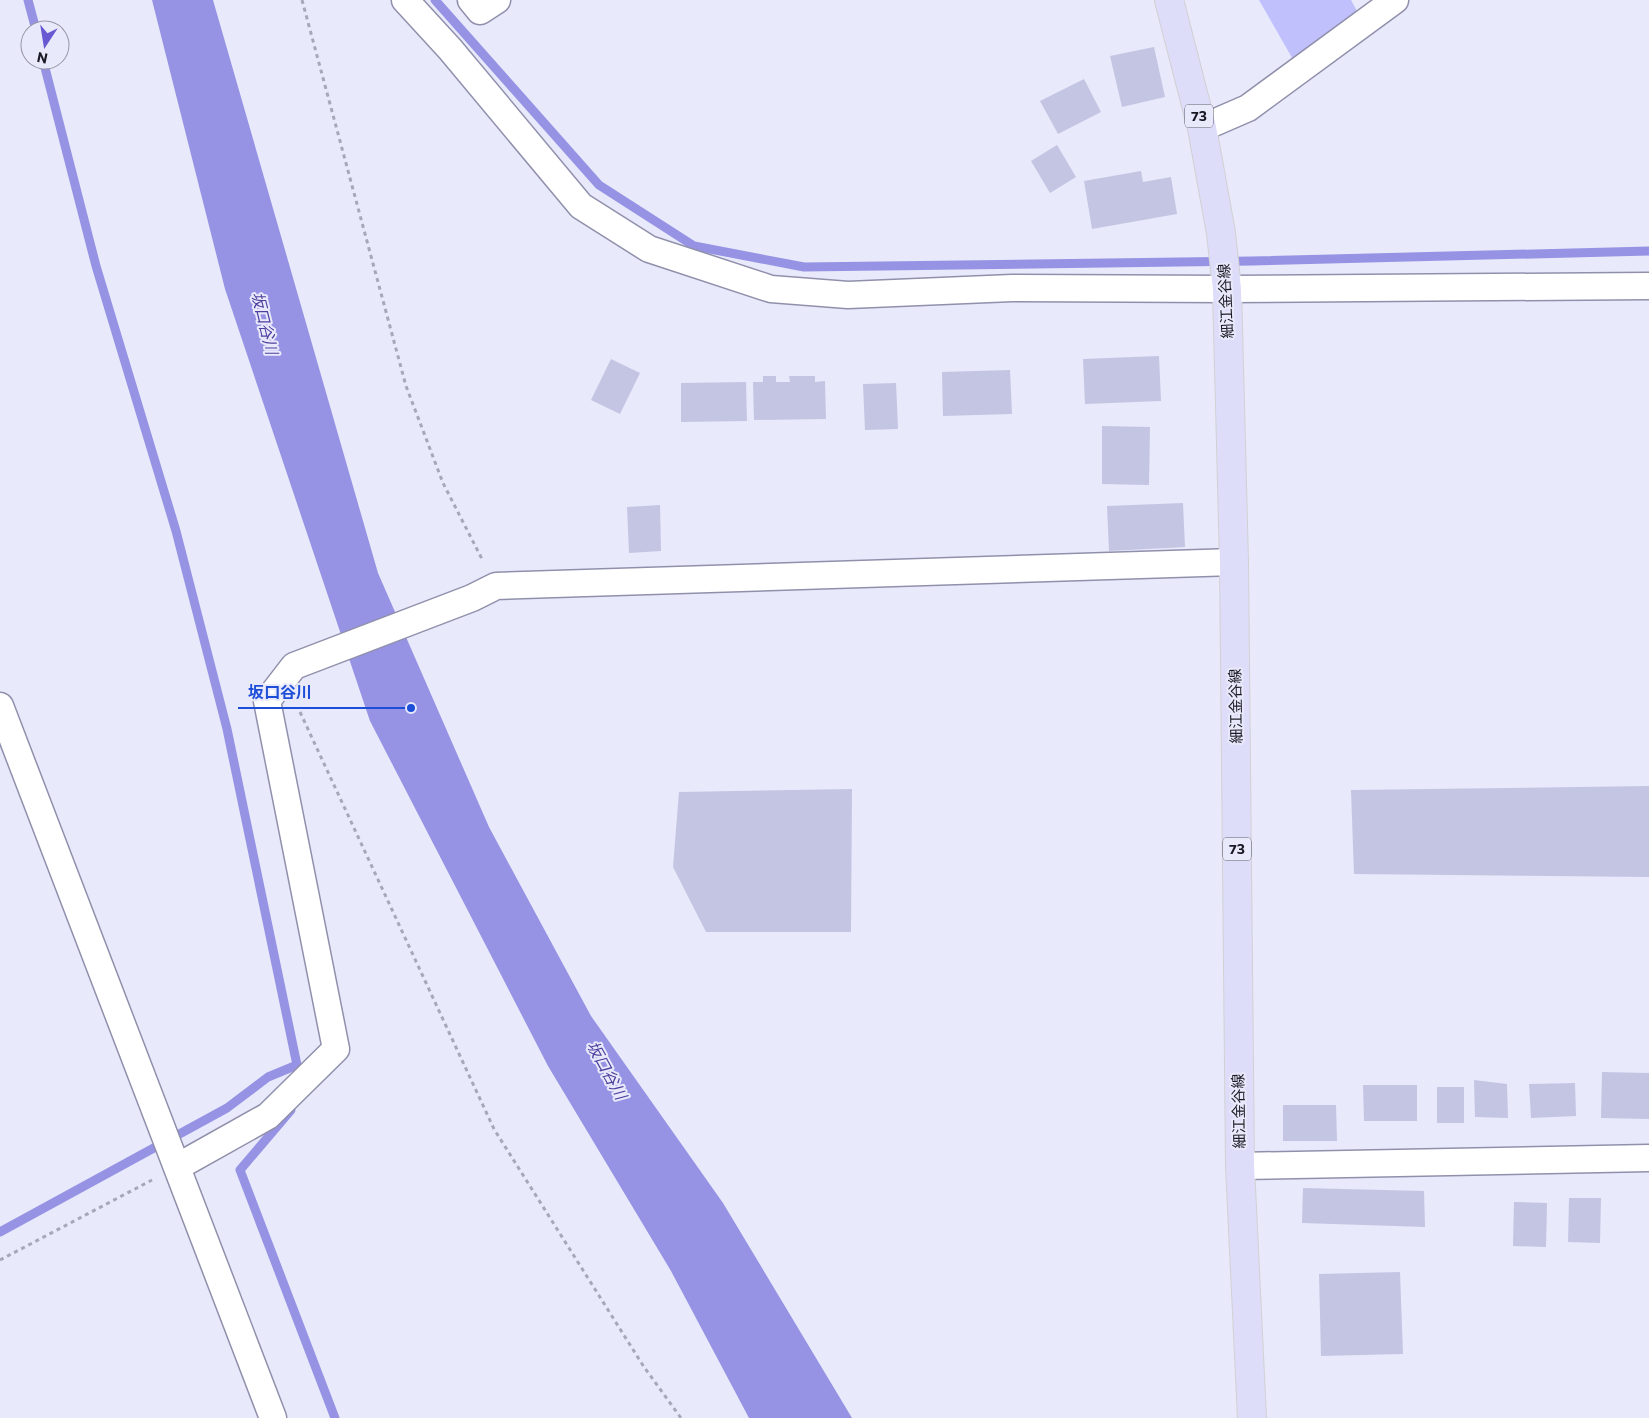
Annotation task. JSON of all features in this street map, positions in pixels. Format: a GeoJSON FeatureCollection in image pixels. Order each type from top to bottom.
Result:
{"type":"FeatureCollection","features":[{"type":"Feature","properties":{"kind":"main road","name":"細江金谷線"},"geometry":{"type":"LineString","coordinates":[[1168,0],[1202,128],[1221,233],[1226,284],[1234,562],[1240,1166],[1252,1418]]}},
{"type":"Feature","properties":{"kind":"street"},"geometry":{"type":"LineString","coordinates":[[405,0],[450,49],[581,206],[649,249],[771,290],[848,295],[1012,288],[1226,284],[1649,286]]}},
{"type":"Feature","properties":{"kind":"street"},"geometry":{"type":"LineString","coordinates":[[471,0],[480,10],[496,0]]}},
{"type":"Feature","properties":{"kind":"street"},"geometry":{"type":"LineString","coordinates":[[1202,128],[1248,108],[1395,0]]}},
{"type":"Feature","properties":{"kind":"street"},"geometry":{"type":"LineString","coordinates":[[176,1163],[268,1116],[336,1049],[267,701],[289,672],[472,598],[496,586],[1234,562]]}},
{"type":"Feature","properties":{"kind":"street"},"geometry":{"type":"LineString","coordinates":[[0,706],[273,1418]]}},
{"type":"Feature","properties":{"kind":"street"},"geometry":{"type":"LineString","coordinates":[[1240,1166],[1649,1158]]}},
{"type":"Feature","properties":{"kind":"path"},"geometry":{"type":"LineString","coordinates":[[302,0],[406,386],[443,483],[496,586]]}},
{"type":"Feature","properties":{"kind":"path"},"geometry":{"type":"LineString","coordinates":[[289,672],[494,1129],[644,1367],[681,1418]]}},
{"type":"Feature","properties":{"kind":"path"},"geometry":{"type":"LineString","coordinates":[[0,1260],[176,1163]]}},
{"type":"Feature","properties":{"kind":"shaded area"},"geometry":{"type":"Polygon","coordinates":[[[1259,0],[1351,0],[1358,13],[1295,63],[1259,0]]]}},
{"type":"Feature","properties":{"kind":"water"},"geometry":{"type":"Polygon","coordinates":[[[152,0],[213,0],[378,573],[489,827],[591,1016],[723,1203],[852,1418],[749,1418],[671,1271],[548,1066],[370,721],[225,289],[152,0]]]}},
{"type":"Feature","properties":{"kind":"building"},"geometry":{"type":"Polygon","coordinates":[[[1154,47],[1165,97],[1122,107],[1110,56],[1154,47]]]}},
{"type":"Feature","properties":{"kind":"building"},"geometry":{"type":"Polygon","coordinates":[[[1084,79],[1101,112],[1058,134],[1040,101],[1084,79]]]}},
{"type":"Feature","properties":{"kind":"building"},"geometry":{"type":"Polygon","coordinates":[[[1057,145],[1076,177],[1050,193],[1031,161],[1057,145]]]}},
{"type":"Feature","properties":{"kind":"building"},"geometry":{"type":"Polygon","coordinates":[[[1141,171],[1143,182],[1171,177],[1177,214],[1092,229],[1084,181],[1141,171]]]}},
{"type":"Feature","properties":{"kind":"building"},"geometry":{"type":"Polygon","coordinates":[[[1159,356],[1161,401],[1085,404],[1083,359],[1159,356]]]}},
{"type":"Feature","properties":{"kind":"building"},"geometry":{"type":"Polygon","coordinates":[[[611,359],[640,373],[620,414],[591,400],[611,359]]]}},
{"type":"Feature","properties":{"kind":"building"},"geometry":{"type":"Polygon","coordinates":[[[1010,370],[1012,414],[943,416],[942,372],[1010,370]]]}},
{"type":"Feature","properties":{"kind":"building"},"geometry":{"type":"Polygon","coordinates":[[[763,376],[776,376],[776,382],[790,382],[789,376],[815,376],[815,382],[825,381],[826,419],[754,420],[753,382],[763,382],[763,376]]]}},
{"type":"Feature","properties":{"kind":"building"},"geometry":{"type":"Polygon","coordinates":[[[746,382],[747,421],[681,422],[681,383],[746,382]]]}},
{"type":"Feature","properties":{"kind":"building"},"geometry":{"type":"Polygon","coordinates":[[[896,383],[898,429],[865,430],[863,384],[896,383]]]}},
{"type":"Feature","properties":{"kind":"building"},"geometry":{"type":"Polygon","coordinates":[[[1102,426],[1150,427],[1149,485],[1102,484],[1102,426]]]}},
{"type":"Feature","properties":{"kind":"building"},"geometry":{"type":"Polygon","coordinates":[[[1183,503],[1185,547],[1109,551],[1107,506],[1183,503]]]}},
{"type":"Feature","properties":{"kind":"building"},"geometry":{"type":"Polygon","coordinates":[[[660,505],[661,551],[629,553],[627,507],[660,505]]]}},
{"type":"Feature","properties":{"kind":"building"},"geometry":{"type":"Polygon","coordinates":[[[1649,786],[1649,877],[1354,874],[1351,790],[1649,786]]]}},
{"type":"Feature","properties":{"kind":"building"},"geometry":{"type":"Polygon","coordinates":[[[852,789],[851,932],[706,932],[673,867],[679,792],[852,789]]]}},
{"type":"Feature","properties":{"kind":"building"},"geometry":{"type":"Polygon","coordinates":[[[1602,1072],[1649,1073],[1649,1119],[1601,1118],[1602,1072]]]}},
{"type":"Feature","properties":{"kind":"building"},"geometry":{"type":"Polygon","coordinates":[[[1474,1080],[1507,1084],[1508,1118],[1475,1117],[1474,1080]]]}},
{"type":"Feature","properties":{"kind":"building"},"geometry":{"type":"Polygon","coordinates":[[[1575,1083],[1576,1116],[1531,1118],[1529,1084],[1575,1083]]]}},
{"type":"Feature","properties":{"kind":"building"},"geometry":{"type":"Polygon","coordinates":[[[1363,1085],[1417,1085],[1417,1121],[1364,1121],[1363,1085]]]}},
{"type":"Feature","properties":{"kind":"building"},"geometry":{"type":"Polygon","coordinates":[[[1437,1087],[1464,1087],[1464,1123],[1437,1123],[1437,1087]]]}},
{"type":"Feature","properties":{"kind":"building"},"geometry":{"type":"Polygon","coordinates":[[[1283,1105],[1336,1105],[1337,1141],[1283,1141],[1283,1105]]]}},
{"type":"Feature","properties":{"kind":"building"},"geometry":{"type":"Polygon","coordinates":[[[1303,1188],[1424,1191],[1425,1227],[1302,1223],[1303,1188]]]}},
{"type":"Feature","properties":{"kind":"building"},"geometry":{"type":"Polygon","coordinates":[[[1569,1198],[1601,1198],[1600,1243],[1568,1242],[1569,1198]]]}},
{"type":"Feature","properties":{"kind":"building"},"geometry":{"type":"Polygon","coordinates":[[[1514,1202],[1547,1203],[1546,1247],[1513,1246],[1514,1202]]]}},
{"type":"Feature","properties":{"kind":"building"},"geometry":{"type":"Polygon","coordinates":[[[1400,1272],[1403,1354],[1321,1356],[1319,1274],[1400,1272]]]}},
{"type":"Feature","properties":{"kind":"waterway"},"geometry":{"type":"LineString","coordinates":[[28,0],[33,20]]}},
{"type":"Feature","properties":{"kind":"waterway"},"geometry":{"type":"LineString","coordinates":[[435,0],[599,185],[694,246],[804,267],[1252,261],[1649,251]]}},
{"type":"Feature","properties":{"kind":"waterway"},"geometry":{"type":"LineString","coordinates":[[46,70],[96,266],[176,531],[227,729],[297,1065],[303,1079]]}},
{"type":"Feature","properties":{"kind":"waterway"},"geometry":{"type":"LineString","coordinates":[[0,1232],[227,1108],[268,1077],[297,1065]]}},
{"type":"Feature","properties":{"kind":"waterway"},"geometry":{"type":"LineString","coordinates":[[291,1110],[240,1170],[335,1418]]}},
{"type":"Feature","properties":{"kind":"place","name":"坂口谷川"},"geometry":{"type":"Point","coordinates":[411,708]}}]}
